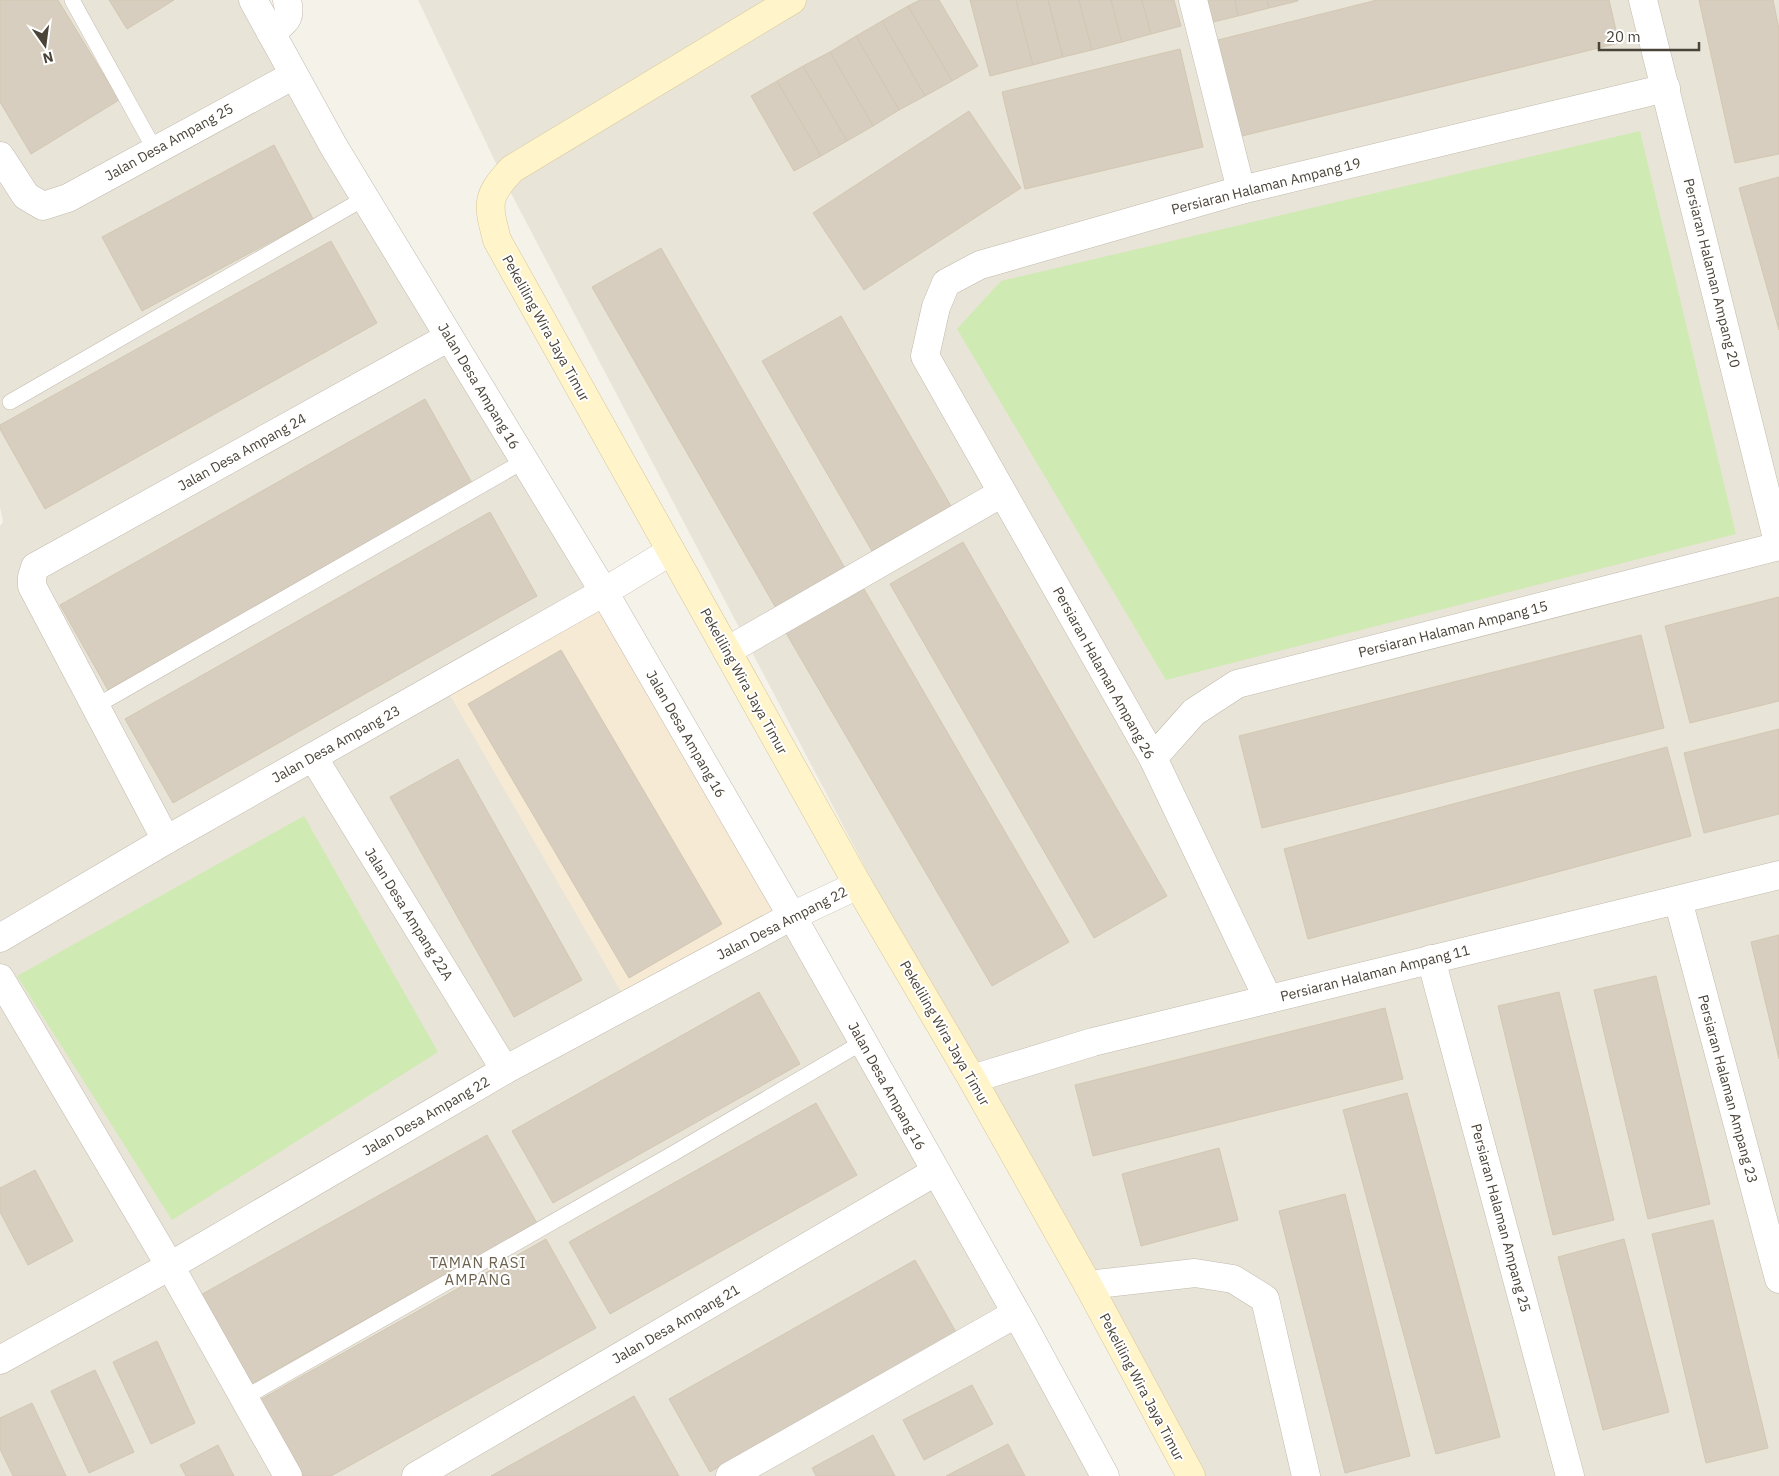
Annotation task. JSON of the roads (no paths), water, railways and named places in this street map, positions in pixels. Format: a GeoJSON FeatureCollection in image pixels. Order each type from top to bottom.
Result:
{"type":"FeatureCollection","features":[{"type":"Feature","properties":{"kind":"street","name":"Jalan Desa Ampang 16"},"geometry":{"type":"LineString","coordinates":[[253,0],[334,147],[604,592],[792,916],[1105,1476]]}},
{"type":"Feature","properties":{"kind":"street"},"geometry":{"type":"LineString","coordinates":[[271,33],[286,20],[289,13],[287,0]]}},
{"type":"Feature","properties":{"kind":"street","name":"Pekeliling Wira Jaya Timur"},"geometry":{"type":"LineString","coordinates":[[792,0],[512,169],[497,185],[490,200],[491,216],[498,240],[858,885],[972,1079],[1088,1285],[1190,1476]]}},
{"type":"Feature","properties":{"kind":"street"},"geometry":{"type":"LineString","coordinates":[[1194,0],[1240,190]]}},
{"type":"Feature","properties":{"kind":"street","name":"Persiaran Halaman Ampang 20"},"geometry":{"type":"LineString","coordinates":[[1643,0],[1779,546]]}},
{"type":"Feature","properties":{"kind":"street","name":"Jalan Desa Ampang 25"},"geometry":{"type":"LineString","coordinates":[[0,156],[26,196],[43,206],[68,198],[294,75]]}},
{"type":"Feature","properties":{"kind":"street","name":"Persiaran Halaman Ampang 19"},"geometry":{"type":"LineString","coordinates":[[924,356],[936,306],[946,283],[980,265],[1240,190],[1666,88]]}},
{"type":"Feature","properties":{"kind":"street","name":"Jalan Desa Ampang 24"},"geometry":{"type":"LineString","coordinates":[[96,706],[32,586],[34,567],[449,337]]}},
{"type":"Feature","properties":{"kind":"street","name":"Persiaran Halaman Ampang 26"},"geometry":{"type":"LineString","coordinates":[[924,356],[1153,758],[1268,999]]}},
{"type":"Feature","properties":{"kind":"street"},"geometry":{"type":"LineString","coordinates":[[727,651],[1002,494]]}},
{"type":"Feature","properties":{"kind":"street","name":"Persiaran Halaman Ampang 15"},"geometry":{"type":"LineString","coordinates":[[1153,758],[1194,712],[1237,684],[1779,546]]}},
{"type":"Feature","properties":{"kind":"street","name":"Jalan Desa Ampang 23"},"geometry":{"type":"LineString","coordinates":[[0,938],[166,840],[604,592],[671,551]]}},
{"type":"Feature","properties":{"kind":"street"},"geometry":{"type":"LineString","coordinates":[[96,706],[166,840]]}},
{"type":"Feature","properties":{"kind":"street","name":"Jalan Desa Ampang 22A"},"geometry":{"type":"LineString","coordinates":[[313,757],[505,1070]]}},
{"type":"Feature","properties":{"kind":"street","name":"Persiaran Halaman Ampang 11"},"geometry":{"type":"LineString","coordinates":[[972,1079],[1092,1042],[1779,875]]}},
{"type":"Feature","properties":{"kind":"street","name":"Jalan Desa Ampang 22"},"geometry":{"type":"LineString","coordinates":[[0,1360],[170,1266],[505,1070],[792,916],[858,885]]}},
{"type":"Feature","properties":{"kind":"street","name":"Persiaran Halaman Ampang 23"},"geometry":{"type":"LineString","coordinates":[[1678,900],[1779,1279]]}},
{"type":"Feature","properties":{"kind":"street","name":"Persiaran Halaman Ampang 25"},"geometry":{"type":"LineString","coordinates":[[1431,960],[1564,1475]]}},
{"type":"Feature","properties":{"kind":"street"},"geometry":{"type":"LineString","coordinates":[[0,978],[170,1266],[288,1476]]}},
{"type":"Feature","properties":{"kind":"street","name":"Jalan Desa Ampang 21"},"geometry":{"type":"LineString","coordinates":[[416,1476],[935,1172]]}},
{"type":"Feature","properties":{"kind":"street"},"geometry":{"type":"LineString","coordinates":[[1088,1285],[1195,1273],[1233,1279],[1264,1299],[1306,1476]]}},
{"type":"Feature","properties":{"kind":"street"},"geometry":{"type":"LineString","coordinates":[[730,1476],[1015,1314]]}},
{"type":"Feature","properties":{"kind":"lane"},"geometry":{"type":"LineString","coordinates":[[72,0],[155,150]]}},
{"type":"Feature","properties":{"kind":"lane"},"geometry":{"type":"LineString","coordinates":[[10,402],[365,198]]}},
{"type":"Feature","properties":{"kind":"lane"},"geometry":{"type":"LineString","coordinates":[[96,706],[524,461]]}},
{"type":"Feature","properties":{"kind":"lane"},"geometry":{"type":"LineString","coordinates":[[244,1398],[674,1153],[863,1042]]}},
{"type":"Feature","properties":{"kind":"district","name":"TAMAN RASI AMPANG"},"geometry":{"type":"Point","coordinates":[478,1270]}}]}
